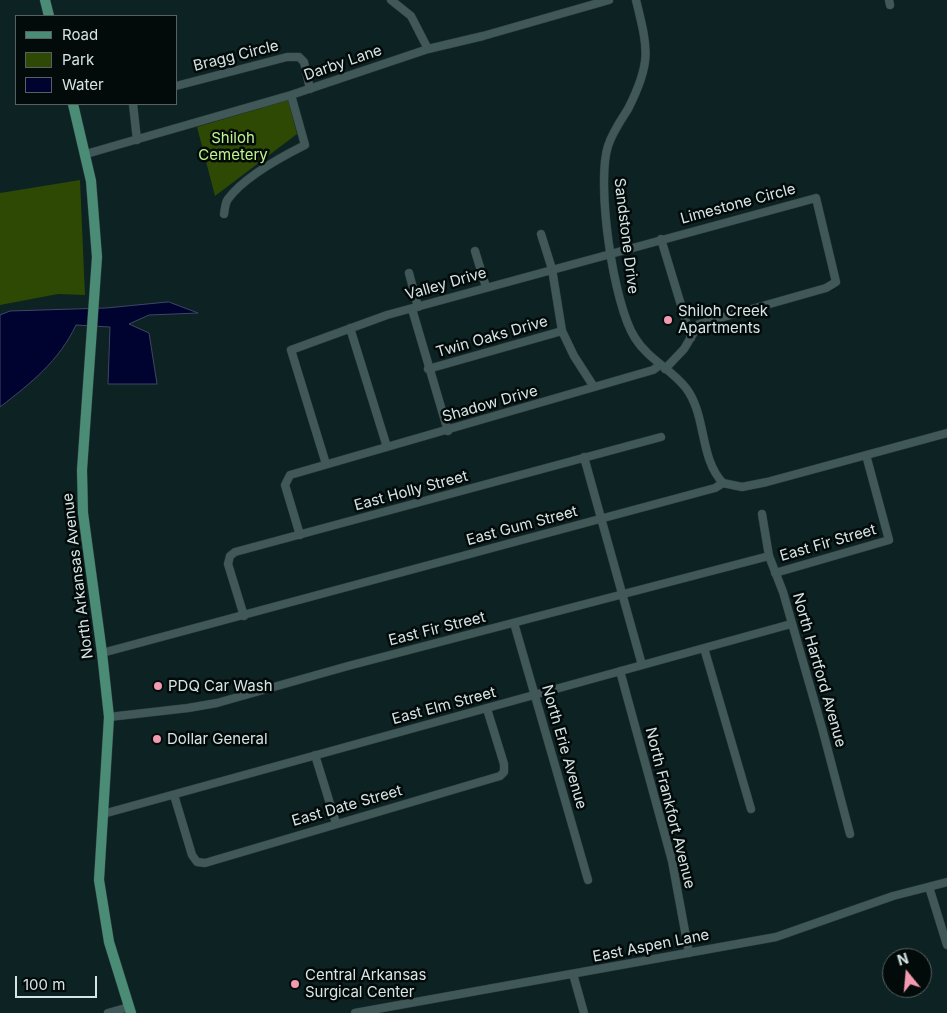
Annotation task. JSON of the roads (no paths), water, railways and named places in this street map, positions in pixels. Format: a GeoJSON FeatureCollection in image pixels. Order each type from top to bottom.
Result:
{"type":"FeatureCollection","features":[{"type":"Feature","properties":{"kind":"main road"},"geometry":{"type":"LineString","coordinates":[[45,0],[49,15]]}},
{"type":"Feature","properties":{"kind":"main road","name":"North Arkansas Avenue"},"geometry":{"type":"LineString","coordinates":[[72,105],[86,154],[97,257],[82,492],[108,718],[99,855],[101,903],[109,942],[130,1010]]}},
{"type":"Feature","properties":{"kind":"street"},"geometry":{"type":"LineString","coordinates":[[390,0],[412,16],[428,49]]}},
{"type":"Feature","properties":{"kind":"street","name":"Darby Lane"},"geometry":{"type":"LineString","coordinates":[[86,154],[291,95],[428,49],[483,36],[609,0]]}},
{"type":"Feature","properties":{"kind":"street","name":"Sandstone Drive"},"geometry":{"type":"LineString","coordinates":[[636,0],[647,43],[647,65],[641,83],[609,144],[604,163],[611,252],[620,300],[629,329],[644,351],[686,389],[692,398],[704,431],[709,458],[717,477],[723,483]]}},
{"type":"Feature","properties":{"kind":"street","name":"Bragg Circle"},"geometry":{"type":"LineString","coordinates":[[178,85],[287,57],[298,56],[304,62],[310,89]]}},
{"type":"Feature","properties":{"kind":"street"},"geometry":{"type":"LineString","coordinates":[[224,214],[227,200],[242,186],[281,156],[304,145],[291,95]]}},
{"type":"Feature","properties":{"kind":"street"},"geometry":{"type":"LineString","coordinates":[[133,105],[137,140]]}},
{"type":"Feature","properties":{"kind":"street","name":"Limestone Circle"},"geometry":{"type":"LineString","coordinates":[[611,252],[816,198],[836,282],[826,288],[699,324],[684,349],[662,367]]}},
{"type":"Feature","properties":{"kind":"street"},"geometry":{"type":"LineString","coordinates":[[541,234],[552,269],[562,331],[574,356],[594,387]]}},
{"type":"Feature","properties":{"kind":"street"},"geometry":{"type":"LineString","coordinates":[[661,239],[691,338]]}},
{"type":"Feature","properties":{"kind":"street"},"geometry":{"type":"LineString","coordinates":[[475,251],[486,287]]}},
{"type":"Feature","properties":{"kind":"street","name":"Valley Drive"},"geometry":{"type":"LineString","coordinates":[[326,464],[291,350],[350,328],[415,308],[611,252]]}},
{"type":"Feature","properties":{"kind":"street"},"geometry":{"type":"LineString","coordinates":[[409,273],[428,369],[448,431]]}},
{"type":"Feature","properties":{"kind":"street"},"geometry":{"type":"LineString","coordinates":[[350,328],[387,447]]}},
{"type":"Feature","properties":{"kind":"street","name":"Twin Oaks Drive"},"geometry":{"type":"LineString","coordinates":[[428,369],[562,331]]}},
{"type":"Feature","properties":{"kind":"street","name":"Shadow Drive"},"geometry":{"type":"LineString","coordinates":[[300,535],[285,484],[286,478],[326,464],[448,431],[662,367]]}},
{"type":"Feature","properties":{"kind":"street","name":"East Gum Street"},"geometry":{"type":"LineString","coordinates":[[102,654],[715,488],[723,483],[742,487],[947,433]]}},
{"type":"Feature","properties":{"kind":"street","name":"East Holly Street"},"geometry":{"type":"LineString","coordinates":[[244,616],[228,564],[230,556],[235,552],[661,437]]}},
{"type":"Feature","properties":{"kind":"street","name":"East Fir Street"},"geometry":{"type":"LineString","coordinates":[[775,573],[889,540],[866,455]]}},
{"type":"Feature","properties":{"kind":"street"},"geometry":{"type":"LineString","coordinates":[[584,457],[642,665]]}},
{"type":"Feature","properties":{"kind":"street","name":"North Hartford Avenue"},"geometry":{"type":"LineString","coordinates":[[762,514],[770,556],[850,834]]}},
{"type":"Feature","properties":{"kind":"street","name":"East Fir Street"},"geometry":{"type":"LineString","coordinates":[[108,718],[217,703],[770,556]]}},
{"type":"Feature","properties":{"kind":"street","name":"North Erie Avenue"},"geometry":{"type":"LineString","coordinates":[[514,623],[588,880]]}},
{"type":"Feature","properties":{"kind":"street","name":"East Elm Street"},"geometry":{"type":"LineString","coordinates":[[103,814],[791,624]]}},
{"type":"Feature","properties":{"kind":"street"},"geometry":{"type":"LineString","coordinates":[[704,648],[752,809]]}},
{"type":"Feature","properties":{"kind":"street","name":"North Frankfort Avenue"},"geometry":{"type":"LineString","coordinates":[[620,671],[672,861],[689,953]]}},
{"type":"Feature","properties":{"kind":"street","name":"East Date Street"},"geometry":{"type":"LineString","coordinates":[[174,795],[192,855],[196,862],[205,863],[500,776],[504,772],[487,709]]}},
{"type":"Feature","properties":{"kind":"street"},"geometry":{"type":"LineString","coordinates":[[315,755],[336,824]]}},
{"type":"Feature","properties":{"kind":"street","name":"East Aspen Lane"},"geometry":{"type":"LineString","coordinates":[[355,1013],[776,937],[893,896],[947,882]]}},
{"type":"Feature","properties":{"kind":"street"},"geometry":{"type":"LineString","coordinates":[[930,887],[947,945]]}},
{"type":"Feature","properties":{"kind":"street"},"geometry":{"type":"LineString","coordinates":[[573,974],[584,1013]]}},
{"type":"Feature","properties":{"kind":"street"},"geometry":{"type":"LineString","coordinates":[[108,1013],[130,1010]]}},
{"type":"Feature","properties":{"kind":"water"},"geometry":{"type":"Polygon","coordinates":[[[169,302],[198,313],[149,315],[129,324],[149,333],[157,384],[108,384],[110,327],[76,325],[53,360],[33,380],[0,407],[0,315],[10,311],[106,308],[169,302]]]}},
{"type":"Feature","properties":{"kind":"place","name":"Shiloh Creek Apartments"},"geometry":{"type":"Point","coordinates":[668,320]}},
{"type":"Feature","properties":{"kind":"place","name":"PDQ Car Wash"},"geometry":{"type":"Point","coordinates":[158,686]}},
{"type":"Feature","properties":{"kind":"place","name":"Dollar General"},"geometry":{"type":"Point","coordinates":[157,739]}},
{"type":"Feature","properties":{"kind":"place","name":"Central Arkansas Surgical Center"},"geometry":{"type":"Point","coordinates":[295,984]}},
{"type":"Feature","properties":{"kind":"park label","name":"Shiloh Cemetery"},"geometry":{"type":"Point","coordinates":[233,146]}}]}
